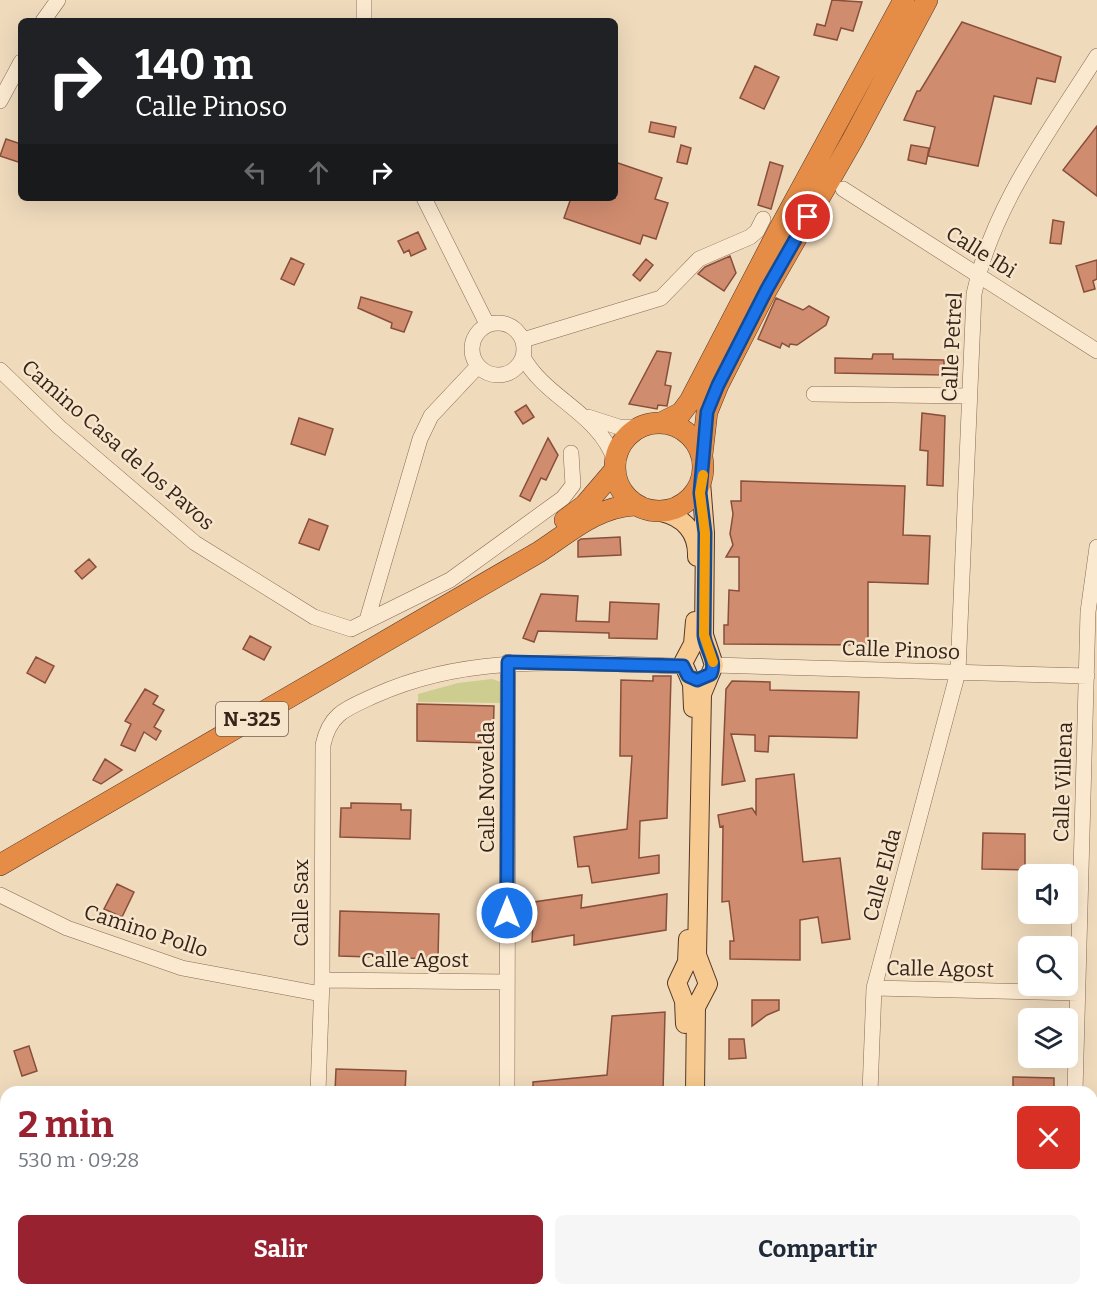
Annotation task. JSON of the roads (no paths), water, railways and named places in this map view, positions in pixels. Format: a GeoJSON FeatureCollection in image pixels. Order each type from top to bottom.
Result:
{"type":"FeatureCollection","features":[{"type":"Feature","properties":{"kind":"highway"},"geometry":{"type":"LineString","coordinates":[[637,427],[660,423],[681,413],[690,401],[770,246],[904,0]]}},
{"type":"Feature","properties":{"kind":"highway"},"geometry":{"type":"LineString","coordinates":[[661,512],[686,503],[701,482],[707,412],[718,385],[767,289],[853,139],[927,0]]}},
{"type":"Feature","properties":{"kind":"highway"},"geometry":{"type":"LineString","coordinates":[[660,423],[682,430],[690,437],[702,455]]}},
{"type":"Feature","properties":{"kind":"highway","name":"N-325"},"geometry":{"type":"LineString","coordinates":[[503,572],[585,506],[614,466],[619,447],[637,427]]}},
{"type":"Feature","properties":{"kind":"highway"},"geometry":{"type":"LineString","coordinates":[[614,466],[621,490],[635,505]]}},
{"type":"Feature","properties":{"kind":"highway","name":"N-325"},"geometry":{"type":"LineString","coordinates":[[0,865],[539,552],[587,519],[607,509],[635,505],[661,512]]}},
{"type":"Feature","properties":{"kind":"main road"},"geometry":{"type":"LineString","coordinates":[[695,1086],[696,1007],[708,984],[698,955],[702,694],[710,665],[704,635],[705,533],[701,482]]}},
{"type":"Feature","properties":{"kind":"main road"},"geometry":{"type":"LineString","coordinates":[[661,512],[683,521],[696,542],[694,636],[687,665],[693,692],[688,953],[684,970],[677,983],[685,1008],[684,1086]]}},
{"type":"Feature","properties":{"kind":"main road"},"geometry":{"type":"LineString","coordinates":[[687,665],[699,649],[710,665]]}},
{"type":"Feature","properties":{"kind":"main road"},"geometry":{"type":"LineString","coordinates":[[687,665],[697,680],[710,665]]}},
{"type":"Feature","properties":{"kind":"main road"},"geometry":{"type":"LineString","coordinates":[[684,970],[694,968],[703,972]]}},
{"type":"Feature","properties":{"kind":"main road"},"geometry":{"type":"LineString","coordinates":[[681,993],[690,998],[700,997]]}},
{"type":"Feature","properties":{"kind":"street"},"geometry":{"type":"LineString","coordinates":[[45,18],[58,0]]}},
{"type":"Feature","properties":{"kind":"street"},"geometry":{"type":"LineString","coordinates":[[364,0],[364,18]]}},
{"type":"Feature","properties":{"kind":"street","name":"Calle Petrel"},"geometry":{"type":"LineString","coordinates":[[958,672],[974,294],[978,275],[997,223],[1011,196],[1097,56]]}},
{"type":"Feature","properties":{"kind":"street"},"geometry":{"type":"LineString","coordinates":[[0,101],[18,68]]}},
{"type":"Feature","properties":{"kind":"street","name":"Calle Ibi"},"geometry":{"type":"LineString","coordinates":[[843,189],[1097,351]]}},
{"type":"Feature","properties":{"kind":"street"},"geometry":{"type":"LineString","coordinates":[[426,201],[487,324]]}},
{"type":"Feature","properties":{"kind":"street"},"geometry":{"type":"LineString","coordinates":[[523,340],[661,298],[699,259],[750,237],[758,231],[763,219]]}},
{"type":"Feature","properties":{"kind":"street"},"geometry":{"type":"LineString","coordinates":[[541,381],[512,371],[494,375],[478,366],[473,358],[473,338],[487,324],[496,322],[512,326],[523,340],[523,357],[541,381],[601,432],[609,445],[614,466]]}},
{"type":"Feature","properties":{"kind":"street"},"geometry":{"type":"LineString","coordinates":[[512,371],[523,357]]}},
{"type":"Feature","properties":{"kind":"street"},"geometry":{"type":"LineString","coordinates":[[367,620],[420,439],[431,416],[478,366]]}},
{"type":"Feature","properties":{"kind":"street","name":"Camino Casa de los Pavos"},"geometry":{"type":"LineString","coordinates":[[0,370],[59,427],[195,543],[314,617],[351,629],[450,580],[563,498],[573,484],[571,453]]}},
{"type":"Feature","properties":{"kind":"street"},"geometry":{"type":"LineString","coordinates":[[814,394],[970,396]]}},
{"type":"Feature","properties":{"kind":"street"},"geometry":{"type":"LineString","coordinates":[[581,413],[619,427],[637,427]]}},
{"type":"Feature","properties":{"kind":"street","name":"Calle Villena"},"geometry":{"type":"LineString","coordinates":[[1078,993],[1086,676],[1091,574],[1097,547]]}},
{"type":"Feature","properties":{"kind":"street"},"geometry":{"type":"LineString","coordinates":[[508,662],[687,665]]}},
{"type":"Feature","properties":{"kind":"street","name":"Calle Sax"},"geometry":{"type":"LineString","coordinates":[[318,1086],[322,987],[323,745],[326,729],[334,717],[349,707],[410,681],[440,673],[508,662]]}},
{"type":"Feature","properties":{"kind":"street","name":"Calle Novelda"},"geometry":{"type":"LineString","coordinates":[[507,1086],[508,662]]}},
{"type":"Feature","properties":{"kind":"street","name":"Calle Pinoso"},"geometry":{"type":"LineString","coordinates":[[710,665],[1086,676]]}},
{"type":"Feature","properties":{"kind":"street","name":"Calle Elda"},"geometry":{"type":"LineString","coordinates":[[870,1086],[874,988],[958,672]]}},
{"type":"Feature","properties":{"kind":"street","name":"Camino Pollo"},"geometry":{"type":"LineString","coordinates":[[0,895],[67,928],[182,968],[322,987]]}},
{"type":"Feature","properties":{"kind":"street","name":"Calle Agost"},"geometry":{"type":"LineString","coordinates":[[322,987],[507,982]]}},
{"type":"Feature","properties":{"kind":"street","name":"Calle Agost"},"geometry":{"type":"LineString","coordinates":[[874,988],[1018,992]]}},
{"type":"Feature","properties":{"kind":"street","name":"Calle Villena"},"geometry":{"type":"LineString","coordinates":[[1075,1086],[1078,996]]}}]}
